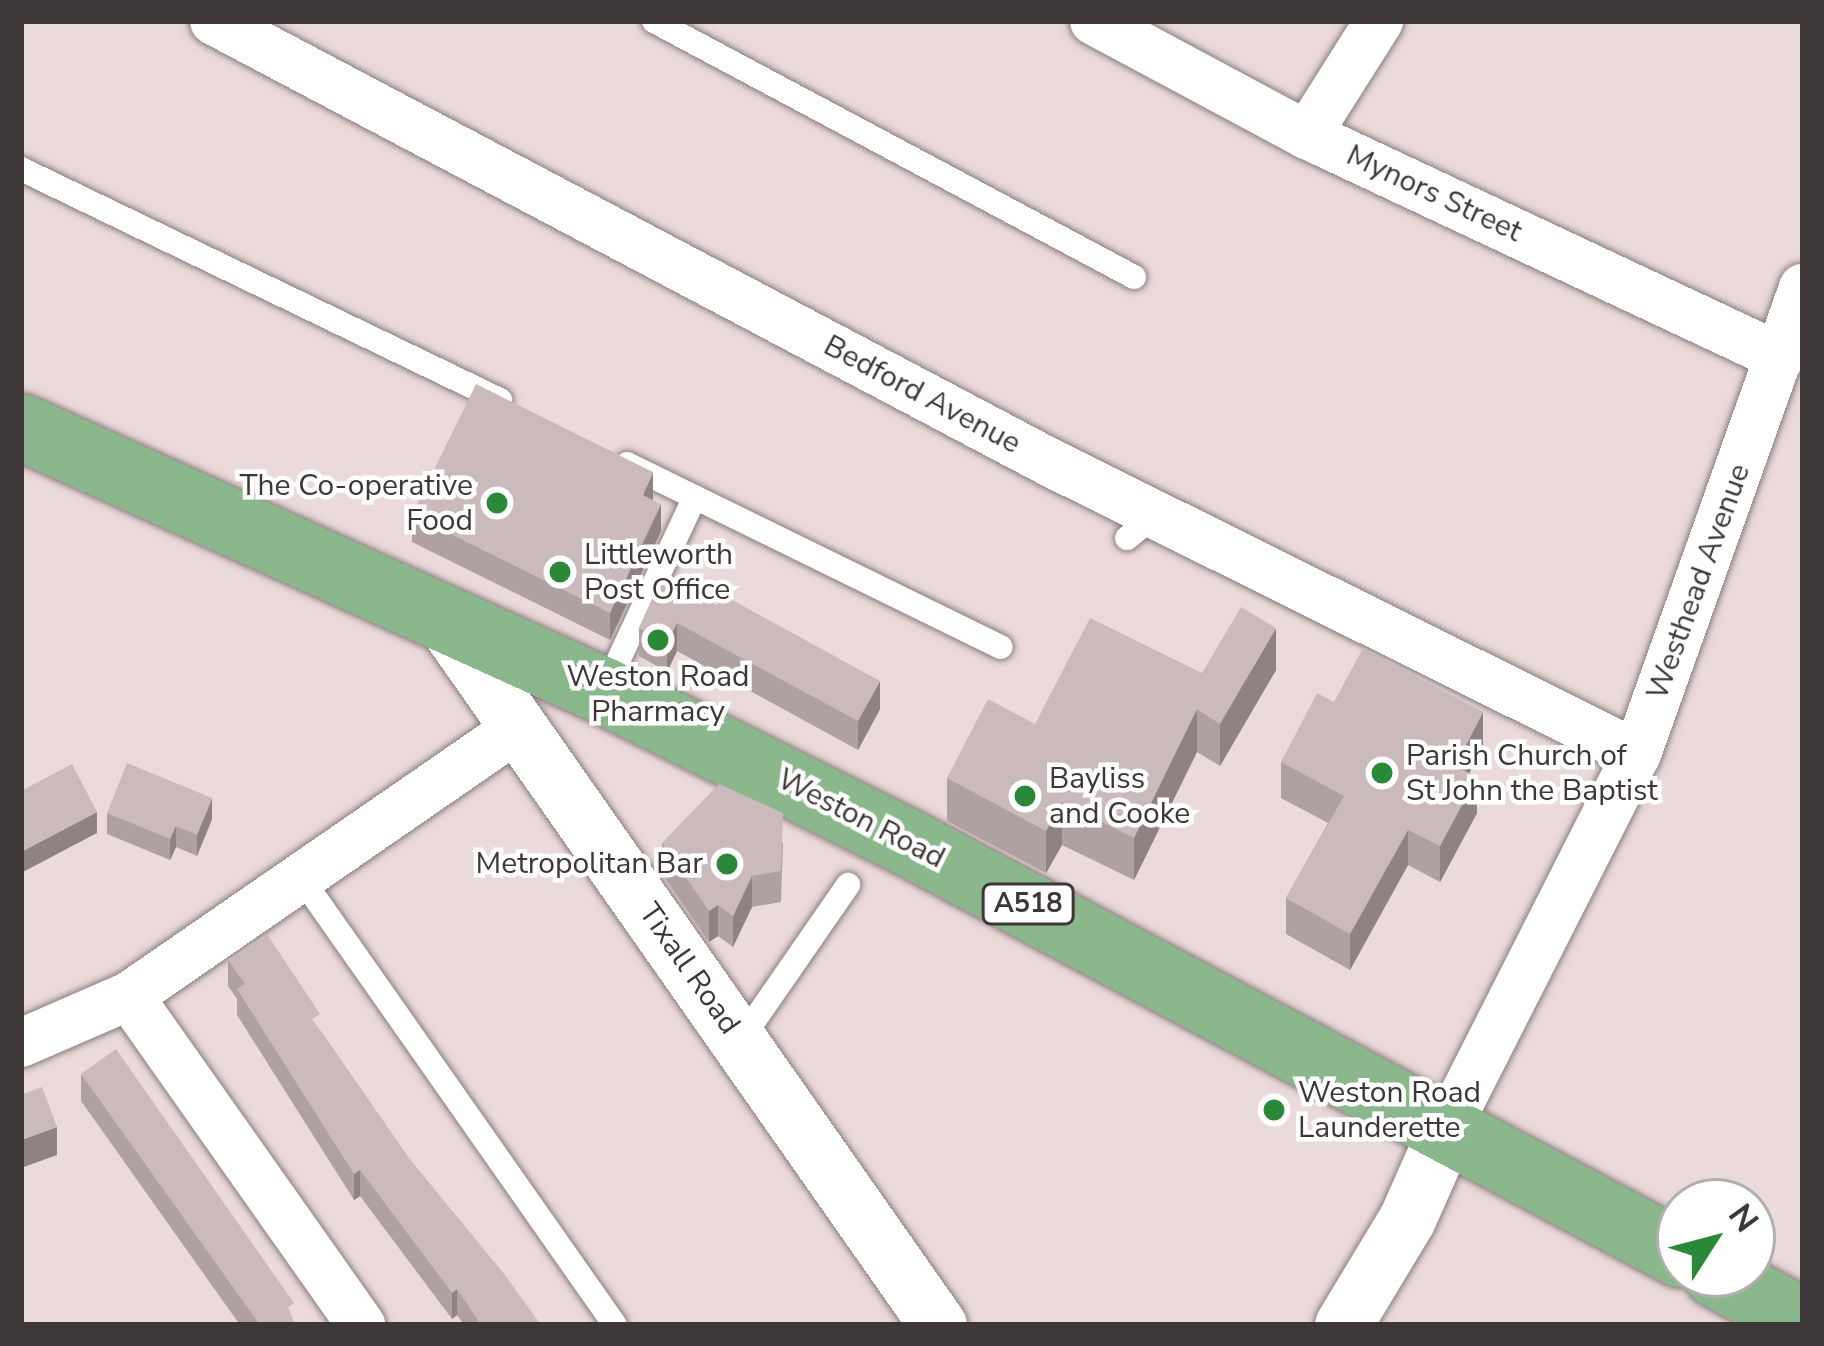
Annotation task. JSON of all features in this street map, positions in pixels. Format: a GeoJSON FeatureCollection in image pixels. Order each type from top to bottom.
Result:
{"type":"FeatureCollection","features":[{"type":"Feature","properties":{"kind":"highway","name":"Weston Road"},"geometry":{"type":"LineString","coordinates":[[21,428],[604,691],[1448,1126],[1656,1241]]}},
{"type":"Feature","properties":{"kind":"highway"},"geometry":{"type":"LineString","coordinates":[[1760,1298],[1803,1322]]}},
{"type":"Feature","properties":{"kind":"street","name":"Bedford Avenue"},"geometry":{"type":"LineString","coordinates":[[214,21],[1142,526],[1637,754]]}},
{"type":"Feature","properties":{"kind":"street","name":"Mynors Street"},"geometry":{"type":"LineString","coordinates":[[1094,21],[1141,36],[1307,135],[1780,357]]}},
{"type":"Feature","properties":{"kind":"street"},"geometry":{"type":"LineString","coordinates":[[1307,135],[1379,21]]}},
{"type":"Feature","properties":{"kind":"street","name":"Westhead Avenue"},"geometry":{"type":"LineString","coordinates":[[1448,1126],[1637,754],[1803,288]]}},
{"type":"Feature","properties":{"kind":"street","name":"Tixall Road"},"geometry":{"type":"LineString","coordinates":[[440,614],[938,1325]]}},
{"type":"Feature","properties":{"kind":"street"},"geometry":{"type":"LineString","coordinates":[[21,1043],[130,996],[517,728]]}},
{"type":"Feature","properties":{"kind":"street"},"geometry":{"type":"LineString","coordinates":[[130,996],[361,1325]]}},
{"type":"Feature","properties":{"kind":"street"},"geometry":{"type":"LineString","coordinates":[[1343,1325],[1407,1219],[1448,1126]]}},
{"type":"Feature","properties":{"kind":"lane"},"geometry":{"type":"LineString","coordinates":[[654,21],[1134,277]]}},
{"type":"Feature","properties":{"kind":"lane"},"geometry":{"type":"LineString","coordinates":[[21,169],[528,414]]}},
{"type":"Feature","properties":{"kind":"lane"},"geometry":{"type":"LineString","coordinates":[[611,456],[1001,647]]}},
{"type":"Feature","properties":{"kind":"lane"},"geometry":{"type":"LineString","coordinates":[[604,691],[694,497]]}},
{"type":"Feature","properties":{"kind":"lane"},"geometry":{"type":"LineString","coordinates":[[302,880],[615,1325]]}},
{"type":"Feature","properties":{"kind":"lane"},"geometry":{"type":"LineString","coordinates":[[740,1041],[848,885]]}},
{"type":"Feature","properties":{"kind":"building"},"geometry":{"type":"Polygon","coordinates":[[[476,384],[653,472],[643,495],[661,504],[610,613],[412,515],[476,384]]]}},
{"type":"Feature","properties":{"kind":"building"},"geometry":{"type":"Polygon","coordinates":[[[663,575],[717,605],[723,595],[880,681],[858,721],[677,623],[667,643],[639,628],[663,575]]]}},
{"type":"Feature","properties":{"kind":"building"},"geometry":{"type":"Polygon","coordinates":[[[1241,607],[1276,628],[1220,724],[1197,709],[1134,838],[1062,802],[1046,831],[947,778],[988,699],[1035,724],[1090,618],[1202,673],[1241,607]]]}},
{"type":"Feature","properties":{"kind":"building"},"geometry":{"type":"Polygon","coordinates":[[[1363,648],[1483,712],[1455,766],[1477,777],[1440,846],[1408,830],[1350,934],[1286,898],[1344,796],[1281,762],[1317,693],[1334,702],[1363,648]]]}},
{"type":"Feature","properties":{"kind":"building"},"geometry":{"type":"Polygon","coordinates":[[[127,763],[212,798],[197,835],[176,826],[170,839],[107,813],[127,763]]]}},
{"type":"Feature","properties":{"kind":"building"},"geometry":{"type":"Polygon","coordinates":[[[72,764],[97,812],[21,852],[21,791],[72,764]]]}},
{"type":"Feature","properties":{"kind":"building"},"geometry":{"type":"Polygon","coordinates":[[[719,784],[783,813],[781,871],[752,876],[733,916],[718,905],[709,911],[662,843],[719,784]]]}},
{"type":"Feature","properties":{"kind":"building"},"geometry":{"type":"Polygon","coordinates":[[[267,934],[320,1014],[312,1019],[408,1157],[541,1325],[481,1325],[360,1170],[354,1174],[237,989],[245,984],[228,960],[267,934]]]}},
{"type":"Feature","properties":{"kind":"building"},"geometry":{"type":"Polygon","coordinates":[[[116,1049],[294,1303],[288,1307],[295,1325],[260,1325],[81,1074],[116,1049]]]}},
{"type":"Feature","properties":{"kind":"building"},"geometry":{"type":"Polygon","coordinates":[[[42,1087],[57,1127],[21,1140],[21,1095],[42,1087]]]}},
{"type":"Feature","properties":{"kind":"place","name":"The Co-operative Food"},"geometry":{"type":"Point","coordinates":[497,503]}},
{"type":"Feature","properties":{"kind":"place","name":"Littleworth Post Office"},"geometry":{"type":"Point","coordinates":[560,572]}},
{"type":"Feature","properties":{"kind":"place","name":"Weston Road Pharmacy"},"geometry":{"type":"Point","coordinates":[658,640]}},
{"type":"Feature","properties":{"kind":"place","name":"Parish Church of St John the Baptist"},"geometry":{"type":"Point","coordinates":[1382,773]}},
{"type":"Feature","properties":{"kind":"place","name":"Bayliss and Cooke"},"geometry":{"type":"Point","coordinates":[1025,796]}},
{"type":"Feature","properties":{"kind":"place","name":"Metropolitan Bar"},"geometry":{"type":"Point","coordinates":[727,864]}},
{"type":"Feature","properties":{"kind":"place","name":"Weston Road Launderette"},"geometry":{"type":"Point","coordinates":[1274,1110]}}]}
